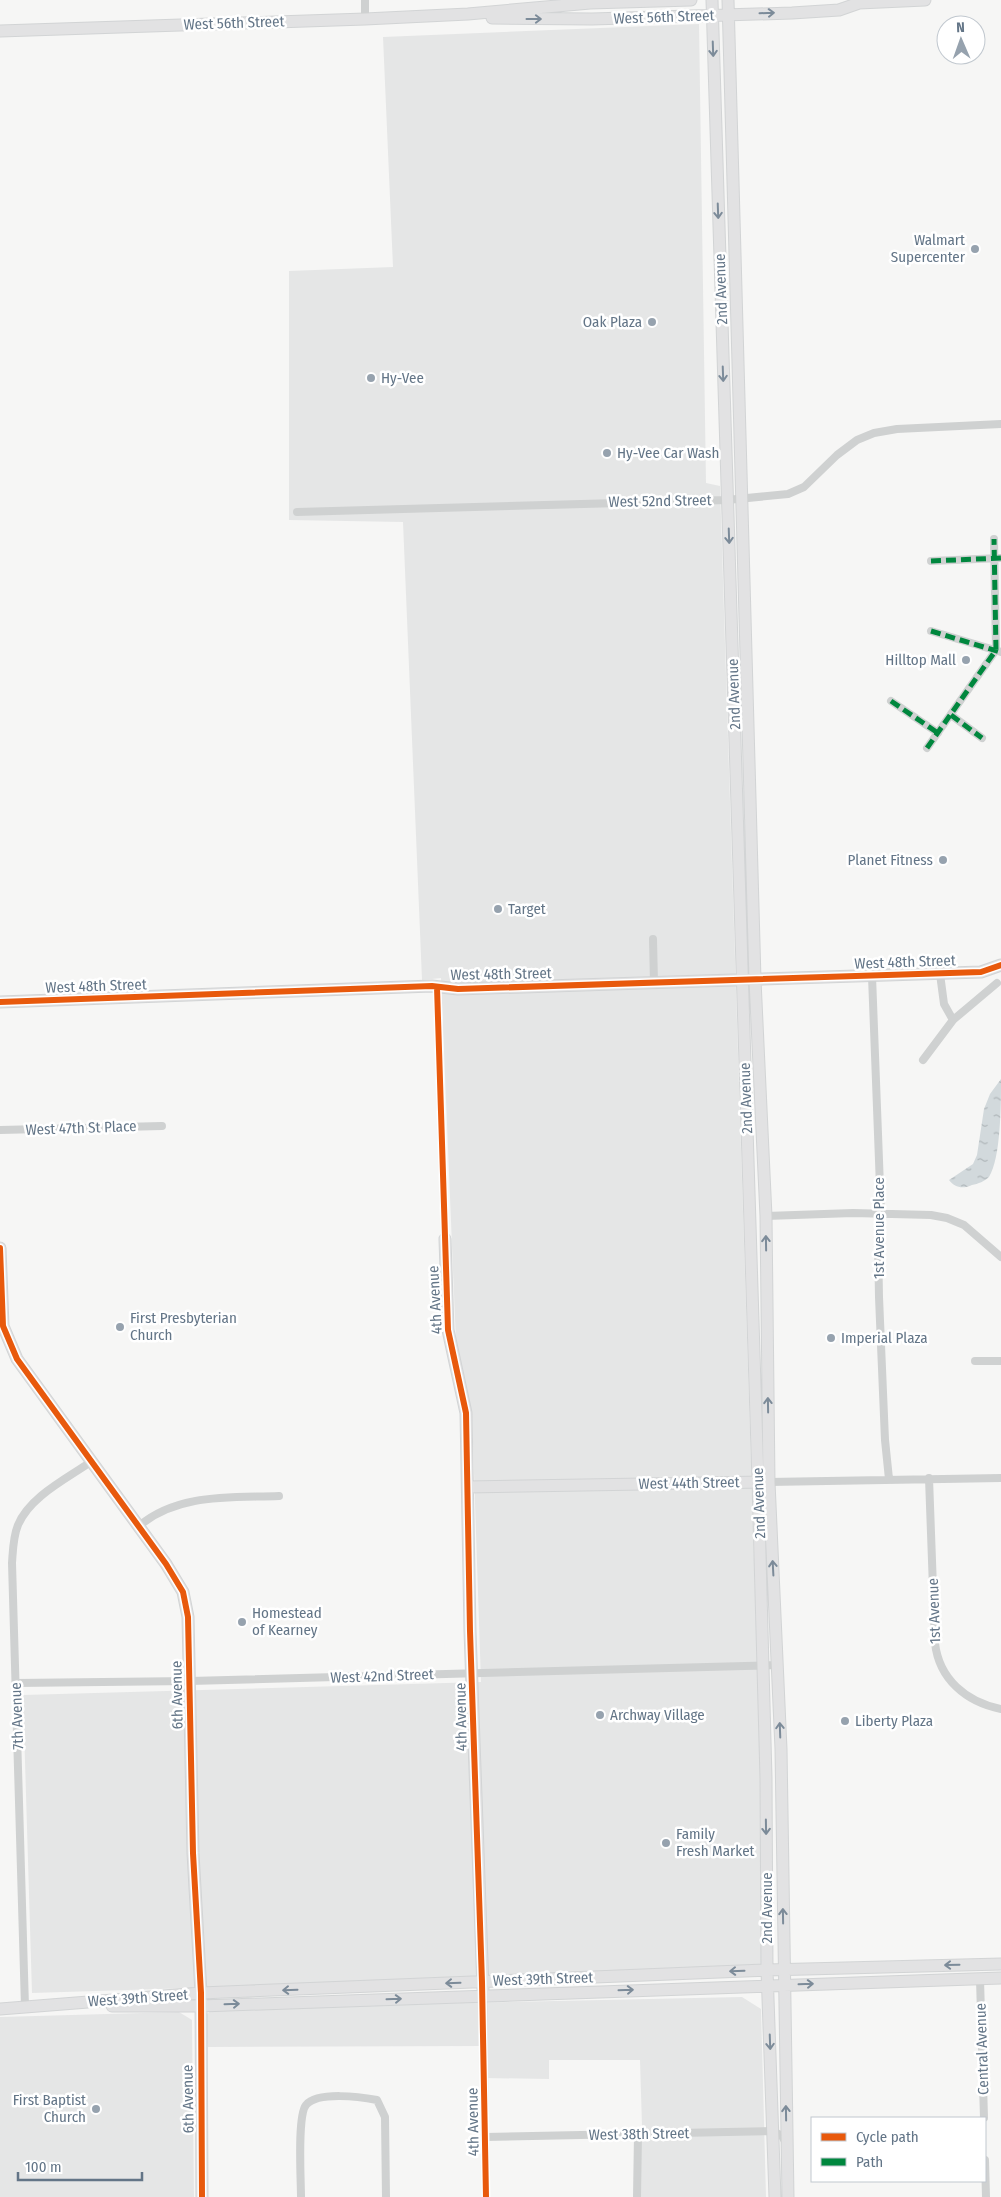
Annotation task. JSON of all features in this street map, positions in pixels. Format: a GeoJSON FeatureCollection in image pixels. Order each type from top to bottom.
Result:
{"type":"FeatureCollection","features":[{"type":"Feature","properties":{"kind":"main road","name":"West 56th Street"},"geometry":{"type":"LineString","coordinates":[[0,30],[365,19],[468,14],[590,2],[691,0]]}},
{"type":"Feature","properties":{"kind":"main road","name":"2nd Avenue"},"geometry":{"type":"LineString","coordinates":[[712,0],[743,980],[764,1482],[778,1665],[788,2197]]}},
{"type":"Feature","properties":{"kind":"main road","name":"2nd Avenue"},"geometry":{"type":"LineString","coordinates":[[728,0],[755,980],[766,1216],[763,1665],[767,1986],[775,2197]]}},
{"type":"Feature","properties":{"kind":"main road","name":"West 56th Street"},"geometry":{"type":"LineString","coordinates":[[468,14],[502,19],[592,19],[729,15],[839,10],[855,2],[925,0]]}},
{"type":"Feature","properties":{"kind":"main road","name":"West 48th Street"},"geometry":{"type":"LineString","coordinates":[[0,1002],[437,986],[458,990],[940,974],[980,972],[1001,964]]}},
{"type":"Feature","properties":{"kind":"main road","name":"4th Avenue"},"geometry":{"type":"LineString","coordinates":[[445,1239],[448,1330],[466,1414],[483,1996]]}},
{"type":"Feature","properties":{"kind":"main road","name":"6th Avenue"},"geometry":{"type":"LineString","coordinates":[[0,1248],[3,1326],[8,1342],[17,1358],[139,1526],[183,1592],[188,1617],[193,1853],[201,1993],[202,2197]]}},
{"type":"Feature","properties":{"kind":"main road","name":"West 44th Street"},"geometry":{"type":"LineString","coordinates":[[468,1487],[764,1482]]}},
{"type":"Feature","properties":{"kind":"main road","name":"West 39th Street"},"geometry":{"type":"LineString","coordinates":[[25,2007],[201,1993],[767,1970],[1001,1964]]}},
{"type":"Feature","properties":{"kind":"main road","name":"West 39th Street"},"geometry":{"type":"LineString","coordinates":[[0,2008],[201,2006],[1001,1978]]}},
{"type":"Feature","properties":{"kind":"street"},"geometry":{"type":"LineString","coordinates":[[364,0],[365,19]]}},
{"type":"Feature","properties":{"kind":"street"},"geometry":{"type":"LineString","coordinates":[[590,2],[592,19]]}},
{"type":"Feature","properties":{"kind":"street","name":"West 52nd Street"},"geometry":{"type":"LineString","coordinates":[[297,512],[727,500],[788,494],[804,486],[837,455],[857,440],[874,433],[897,429],[1001,424]]}},
{"type":"Feature","properties":{"kind":"street"},"geometry":{"type":"LineString","coordinates":[[927,748],[999,651],[997,559],[994,539]]}},
{"type":"Feature","properties":{"kind":"street"},"geometry":{"type":"LineString","coordinates":[[931,561],[997,559]]}},
{"type":"Feature","properties":{"kind":"street"},"geometry":{"type":"LineString","coordinates":[[931,631],[999,651]]}},
{"type":"Feature","properties":{"kind":"street"},"geometry":{"type":"LineString","coordinates":[[891,701],[938,733]]}},
{"type":"Feature","properties":{"kind":"street"},"geometry":{"type":"LineString","coordinates":[[951,715],[982,738]]}},
{"type":"Feature","properties":{"kind":"street"},"geometry":{"type":"LineString","coordinates":[[653,939],[654,983]]}},
{"type":"Feature","properties":{"kind":"street"},"geometry":{"type":"LineString","coordinates":[[940,974],[944,1004],[953,1020]]}},
{"type":"Feature","properties":{"kind":"street","name":"1st Avenue Place"},"geometry":{"type":"LineString","coordinates":[[872,976],[880,1213],[878,1239],[879,1298],[885,1440],[889,1479]]}},
{"type":"Feature","properties":{"kind":"street"},"geometry":{"type":"LineString","coordinates":[[923,1060],[953,1020],[997,983]]}},
{"type":"Feature","properties":{"kind":"street"},"geometry":{"type":"LineString","coordinates":[[437,986],[445,1239]]}},
{"type":"Feature","properties":{"kind":"street","name":"West 47th St Place"},"geometry":{"type":"LineString","coordinates":[[0,1130],[162,1126]]}},
{"type":"Feature","properties":{"kind":"street"},"geometry":{"type":"LineString","coordinates":[[766,1216],[880,1213],[931,1215],[947,1218],[964,1225],[1001,1257]]}},
{"type":"Feature","properties":{"kind":"street"},"geometry":{"type":"LineString","coordinates":[[975,1361],[1001,1360]]}},
{"type":"Feature","properties":{"kind":"street","name":"7th Avenue"},"geometry":{"type":"LineString","coordinates":[[25,2007],[12,1563],[13,1543],[19,1524],[33,1504],[92,1461]]}},
{"type":"Feature","properties":{"kind":"street","name":"1st Avenue"},"geometry":{"type":"LineString","coordinates":[[930,1478],[935,1642],[938,1659],[946,1675],[957,1689],[983,1704],[1001,1709]]}},
{"type":"Feature","properties":{"kind":"street","name":"West 44th Street"},"geometry":{"type":"LineString","coordinates":[[764,1482],[1001,1478]]}},
{"type":"Feature","properties":{"kind":"street"},"geometry":{"type":"LineString","coordinates":[[139,1526],[152,1515],[175,1505],[199,1499],[279,1496]]}},
{"type":"Feature","properties":{"kind":"street","name":"West 42nd Street"},"geometry":{"type":"LineString","coordinates":[[16,1683],[190,1681],[778,1665]]}},
{"type":"Feature","properties":{"kind":"street","name":"Central Avenue"},"geometry":{"type":"LineString","coordinates":[[980,1979],[984,2117]]}},
{"type":"Feature","properties":{"kind":"street","name":"4th Avenue"},"geometry":{"type":"LineString","coordinates":[[483,1996],[486,2197]]}},
{"type":"Feature","properties":{"kind":"street"},"geometry":{"type":"LineString","coordinates":[[301,2197],[301,2132],[302,2113],[305,2106],[311,2100],[356,2096],[377,2100],[382,2107],[385,2117],[386,2197]]}},
{"type":"Feature","properties":{"kind":"street"},"geometry":{"type":"LineString","coordinates":[[773,2131],[782,2136],[787,2145]]}},
{"type":"Feature","properties":{"kind":"street","name":"West 38th Street"},"geometry":{"type":"LineString","coordinates":[[486,2137],[773,2131]]}},
{"type":"Feature","properties":{"kind":"street"},"geometry":{"type":"LineString","coordinates":[[637,2197],[638,2134]]}},
{"type":"Feature","properties":{"kind":"street"},"geometry":{"type":"LineString","coordinates":[[986,2182],[986,2197]]}},
{"type":"Feature","properties":{"kind":"shaded area"},"geometry":{"type":"Polygon","coordinates":[[[699,24],[706,483],[720,486],[767,1970],[32,1993],[23,1695],[481,1682],[472,1413],[456,1343],[441,978],[422,980],[403,522],[289,520],[289,271],[393,267],[383,37],[699,24]]]}},
{"type":"Feature","properties":{"kind":"shaded area"},"geometry":{"type":"Polygon","coordinates":[[[742,1997],[761,2009],[766,2197],[639,2197],[638,2135],[642,2126],[640,2060],[549,2060],[549,2079],[484,2078],[483,2046],[208,2047],[205,2017],[210,2011],[413,2004],[742,1997]]]}},
{"type":"Feature","properties":{"kind":"shaded area","name":"First Baptist Church"},"geometry":{"type":"Polygon","coordinates":[[[179,2012],[192,2020],[194,2197],[0,2197],[0,2017],[179,2012]]]}},
{"type":"Feature","properties":{"kind":"water"},"geometry":{"type":"Polygon","coordinates":[[[1001,1079],[998,1144],[993,1168],[986,1180],[965,1187],[959,1187],[949,1180],[973,1164],[977,1155],[984,1109],[990,1094],[1001,1079]]]}},
{"type":"Feature","properties":{"kind":"marked path"},"geometry":{"type":"LineString","coordinates":[[927,748],[996,650],[994,539]]}},
{"type":"Feature","properties":{"kind":"marked path"},"geometry":{"type":"LineString","coordinates":[[931,561],[1001,558]]}},
{"type":"Feature","properties":{"kind":"marked path"},"geometry":{"type":"LineString","coordinates":[[931,631],[1000,652]]}},
{"type":"Feature","properties":{"kind":"marked path"},"geometry":{"type":"LineString","coordinates":[[891,701],[938,733]]}},
{"type":"Feature","properties":{"kind":"marked path"},"geometry":{"type":"LineString","coordinates":[[951,715],[982,738]]}},
{"type":"Feature","properties":{"kind":"cycle path"},"geometry":{"type":"LineString","coordinates":[[0,1002],[432,986],[458,989],[981,972],[1001,965]]}},
{"type":"Feature","properties":{"kind":"cycle path"},"geometry":{"type":"LineString","coordinates":[[437,987],[448,1330],[466,1413],[470,1631],[482,1982],[486,2197]]}},
{"type":"Feature","properties":{"kind":"cycle path"},"geometry":{"type":"LineString","coordinates":[[0,1248],[3,1326],[17,1359],[166,1564],[183,1592],[188,1617],[193,1853],[201,1993],[202,2197]]}},
{"type":"Feature","properties":{"kind":"place","name":"Walmart Supercenter"},"geometry":{"type":"Point","coordinates":[975,249]}},
{"type":"Feature","properties":{"kind":"place","name":"Oak Plaza"},"geometry":{"type":"Point","coordinates":[652,322]}},
{"type":"Feature","properties":{"kind":"place","name":"Hy-Vee"},"geometry":{"type":"Point","coordinates":[371,378]}},
{"type":"Feature","properties":{"kind":"place","name":"Hy-Vee Car Wash"},"geometry":{"type":"Point","coordinates":[607,453]}},
{"type":"Feature","properties":{"kind":"place","name":"Hilltop Mall"},"geometry":{"type":"Point","coordinates":[966,660]}},
{"type":"Feature","properties":{"kind":"place","name":"Planet Fitness"},"geometry":{"type":"Point","coordinates":[943,860]}},
{"type":"Feature","properties":{"kind":"place","name":"Target"},"geometry":{"type":"Point","coordinates":[498,909]}},
{"type":"Feature","properties":{"kind":"place","name":"First Presbyterian Church"},"geometry":{"type":"Point","coordinates":[120,1327]}},
{"type":"Feature","properties":{"kind":"place","name":"Imperial Plaza"},"geometry":{"type":"Point","coordinates":[831,1338]}},
{"type":"Feature","properties":{"kind":"place","name":"Homestead of Kearney"},"geometry":{"type":"Point","coordinates":[242,1622]}},
{"type":"Feature","properties":{"kind":"place","name":"Archway Village"},"geometry":{"type":"Point","coordinates":[600,1715]}},
{"type":"Feature","properties":{"kind":"place","name":"Liberty Plaza"},"geometry":{"type":"Point","coordinates":[845,1721]}},
{"type":"Feature","properties":{"kind":"place","name":"Family Fresh Market"},"geometry":{"type":"Point","coordinates":[666,1843]}},
{"type":"Feature","properties":{"kind":"place","name":"First Baptist Church"},"geometry":{"type":"Point","coordinates":[96,2109]}}]}
